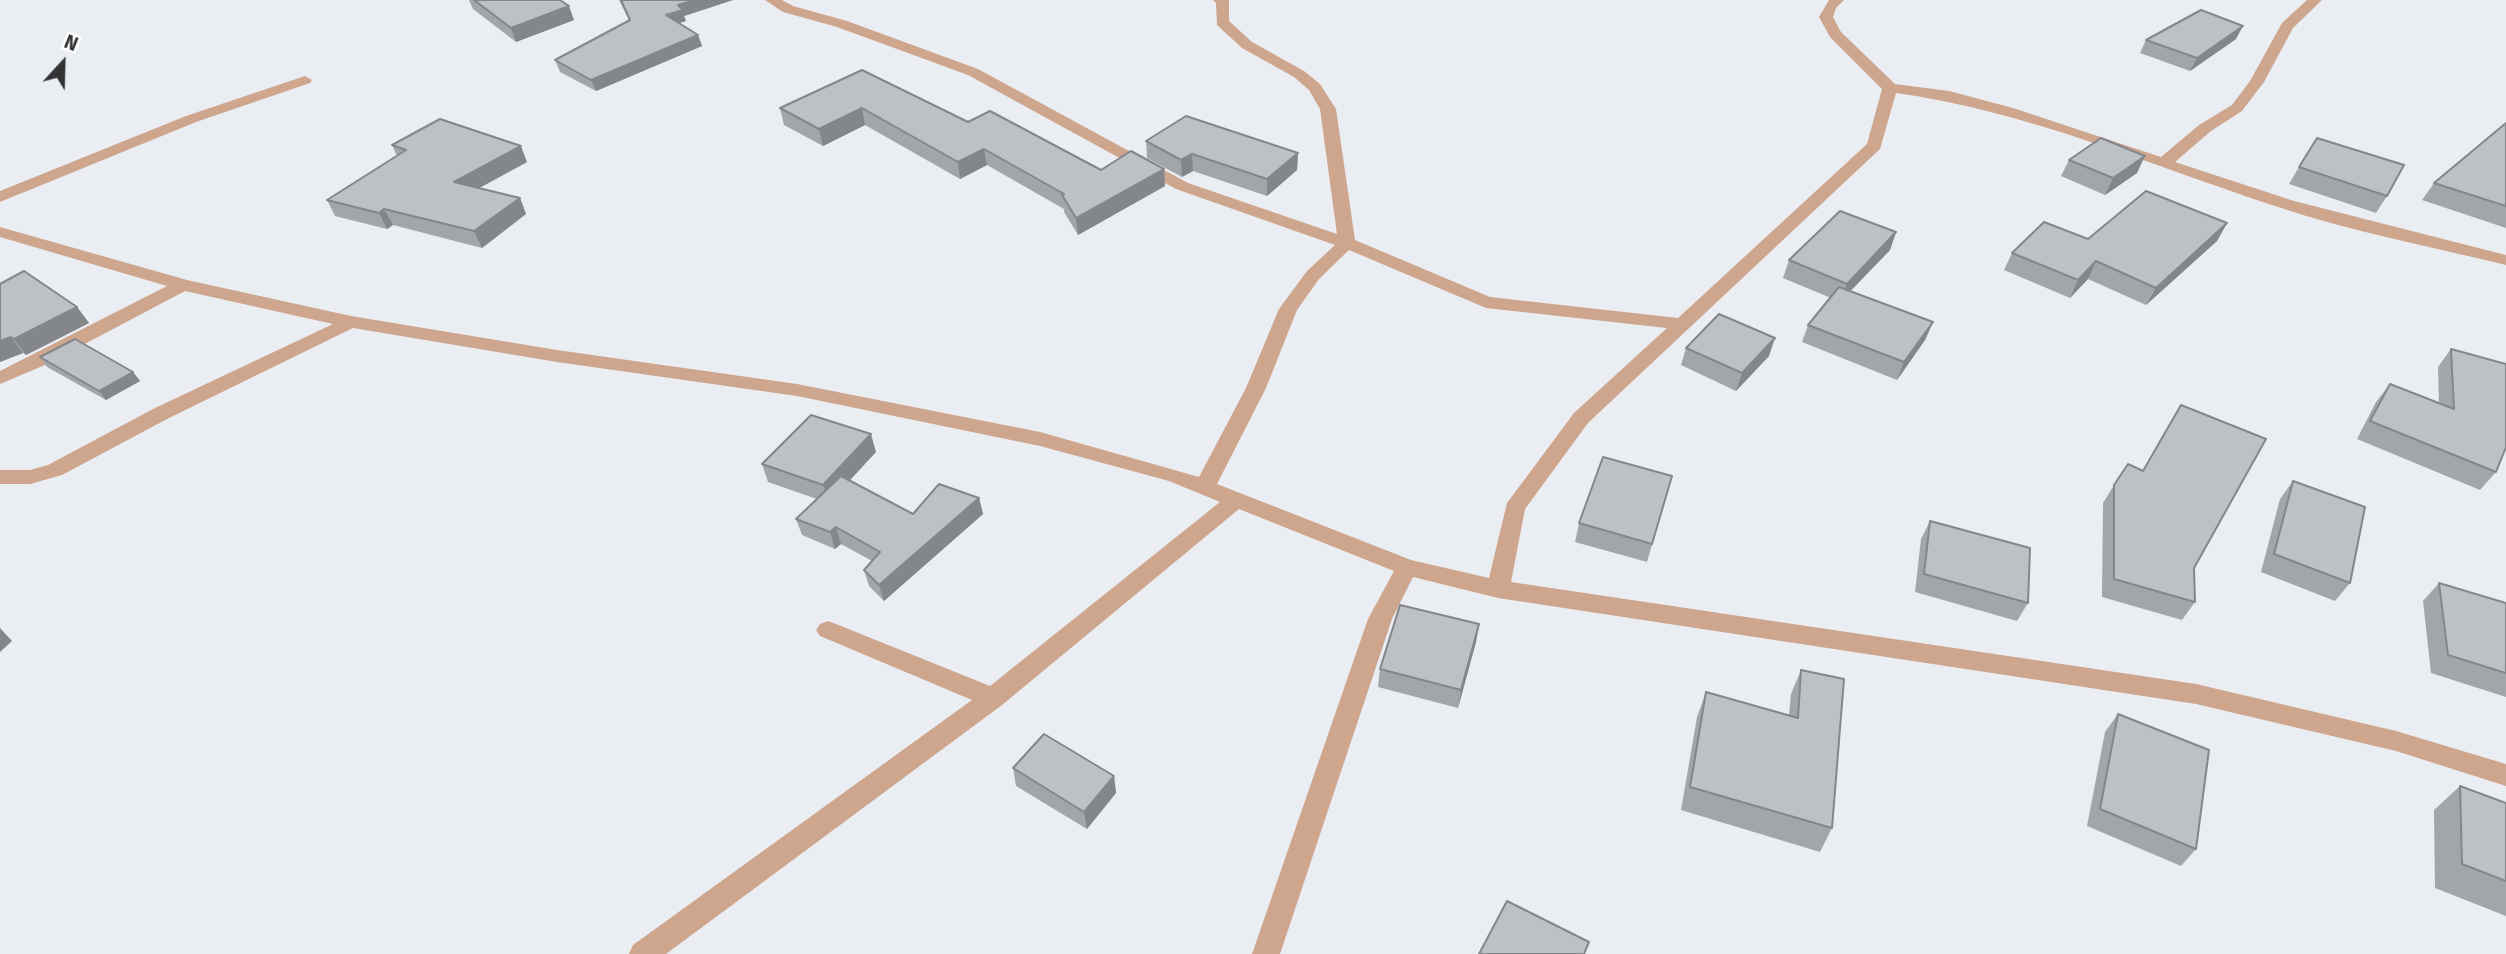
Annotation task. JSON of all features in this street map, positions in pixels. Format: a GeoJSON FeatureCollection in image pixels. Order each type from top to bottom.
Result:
{"type":"FeatureCollection","features":[{"type":"Feature","properties":{"kind":"street"},"geometry":{"type":"LineString","coordinates":[[772,0],[788,9],[842,24],[973,72],[1182,186],[1347,243],[1486,302],[1681,324]]}},
{"type":"Feature","properties":{"kind":"street"},"geometry":{"type":"LineString","coordinates":[[1220,0],[1223,1],[1222,22],[1247,45],[1299,74],[1315,87],[1328,109],[1347,243]]}},
{"type":"Feature","properties":{"kind":"street"},"geometry":{"type":"LineString","coordinates":[[1837,0],[1830,6],[1826,18],[1835,34],[1890,88],[1949,96],[2008,111],[2288,205],[2506,260]]}},
{"type":"Feature","properties":{"kind":"street"},"geometry":{"type":"LineString","coordinates":[[2163,164],[2205,128],[2237,108],[2257,82],[2287,26],[2315,0]]}},
{"type":"Feature","properties":{"kind":"street"},"geometry":{"type":"LineString","coordinates":[[0,197],[191,119],[305,80]]}},
{"type":"Feature","properties":{"kind":"street"},"geometry":{"type":"LineString","coordinates":[[1498,589],[1515,508],[1581,418],[1874,146],[1890,88]]}},
{"type":"Feature","properties":{"kind":"street"},"geometry":{"type":"LineString","coordinates":[[0,232],[183,285],[352,322],[557,356],[797,390],[1040,439],[1176,476],[1407,567],[1498,589],[2196,694],[2396,741],[2506,775]]}},
{"type":"Feature","properties":{"kind":"street"},"geometry":{"type":"LineString","coordinates":[[1204,488],[1256,388],[1289,309],[1312,275],[1347,243]]}},
{"type":"Feature","properties":{"kind":"street"},"geometry":{"type":"LineString","coordinates":[[0,378],[183,285]]}},
{"type":"Feature","properties":{"kind":"street"},"geometry":{"type":"LineString","coordinates":[[0,477],[30,477],[55,470],[160,414],[352,322]]}},
{"type":"Feature","properties":{"kind":"street"},"geometry":{"type":"LineString","coordinates":[[643,954],[993,698],[1235,501]]}},
{"type":"Feature","properties":{"kind":"street"},"geometry":{"type":"LineString","coordinates":[[1266,954],[1380,619],[1407,567]]}},
{"type":"Feature","properties":{"kind":"street"},"geometry":{"type":"LineString","coordinates":[[828,630],[993,698]]}},
{"type":"Feature","properties":{"kind":"building"},"geometry":{"type":"Polygon","coordinates":[[[474,0],[560,0],[569,6],[511,28],[474,0]]]}},
{"type":"Feature","properties":{"kind":"building"},"geometry":{"type":"Polygon","coordinates":[[[621,0],[695,0],[678,5],[683,10],[666,15],[698,35],[591,80],[555,60],[630,20],[621,0]]]}},
{"type":"Feature","properties":{"kind":"building"},"geometry":{"type":"Polygon","coordinates":[[[2201,10],[2243,26],[2197,58],[2146,40],[2201,10]]]}},
{"type":"Feature","properties":{"kind":"building"},"geometry":{"type":"Polygon","coordinates":[[[862,70],[968,122],[990,111],[1101,170],[1131,151],[1164,169],[1076,218],[1062,195],[1064,194],[984,149],[958,162],[862,108],[819,129],[780,108],[862,70]]]}},
{"type":"Feature","properties":{"kind":"building"},"geometry":{"type":"Polygon","coordinates":[[[1186,116],[1298,153],[1267,179],[1192,154],[1181,160],[1146,141],[1186,116]]]}},
{"type":"Feature","properties":{"kind":"building"},"geometry":{"type":"Polygon","coordinates":[[[440,119],[521,146],[454,182],[520,198],[474,231],[384,209],[379,213],[327,200],[406,150],[392,145],[440,119]]]}},
{"type":"Feature","properties":{"kind":"building"},"geometry":{"type":"Polygon","coordinates":[[[2506,123],[2506,206],[2434,183],[2506,123]]]}},
{"type":"Feature","properties":{"kind":"building"},"geometry":{"type":"Polygon","coordinates":[[[2101,138],[2145,156],[2113,178],[2069,160],[2101,138]]]}},
{"type":"Feature","properties":{"kind":"building"},"geometry":{"type":"Polygon","coordinates":[[[2317,138],[2404,165],[2387,196],[2299,167],[2317,138]]]}},
{"type":"Feature","properties":{"kind":"building"},"geometry":{"type":"Polygon","coordinates":[[[2146,191],[2227,223],[2156,288],[2096,261],[2078,280],[2012,253],[2044,222],[2088,239],[2146,191]]]}},
{"type":"Feature","properties":{"kind":"building"},"geometry":{"type":"Polygon","coordinates":[[[1840,211],[1896,232],[1847,284],[1789,260],[1840,211]]]}},
{"type":"Feature","properties":{"kind":"building"},"geometry":{"type":"Polygon","coordinates":[[[24,271],[77,307],[14,339],[11,337],[0,341],[0,284],[24,271]]]}},
{"type":"Feature","properties":{"kind":"building"},"geometry":{"type":"Polygon","coordinates":[[[1839,287],[1933,322],[1904,362],[1808,325],[1839,287]]]}},
{"type":"Feature","properties":{"kind":"building"},"geometry":{"type":"Polygon","coordinates":[[[1719,314],[1775,338],[1742,373],[1686,348],[1719,314]]]}},
{"type":"Feature","properties":{"kind":"building"},"geometry":{"type":"Polygon","coordinates":[[[75,339],[133,372],[99,391],[40,357],[75,339]]]}},
{"type":"Feature","properties":{"kind":"building"},"geometry":{"type":"Polygon","coordinates":[[[2451,349],[2506,364],[2506,447],[2496,472],[2370,421],[2390,384],[2454,409],[2451,349]]]}},
{"type":"Feature","properties":{"kind":"building"},"geometry":{"type":"Polygon","coordinates":[[[2181,405],[2266,439],[2194,568],[2195,602],[2114,579],[2114,485],[2128,464],[2143,471],[2181,405]]]}},
{"type":"Feature","properties":{"kind":"building"},"geometry":{"type":"Polygon","coordinates":[[[811,415],[871,434],[823,485],[762,464],[811,415]]]}},
{"type":"Feature","properties":{"kind":"building"},"geometry":{"type":"Polygon","coordinates":[[[1603,457],[1672,476],[1652,544],[1579,523],[1603,457]]]}},
{"type":"Feature","properties":{"kind":"building"},"geometry":{"type":"Polygon","coordinates":[[[841,476],[913,514],[939,484],[979,498],[879,585],[864,570],[880,552],[836,527],[830,532],[796,519],[841,476]]]}},
{"type":"Feature","properties":{"kind":"building"},"geometry":{"type":"Polygon","coordinates":[[[2293,481],[2365,507],[2350,583],[2274,554],[2293,481]]]}},
{"type":"Feature","properties":{"kind":"building"},"geometry":{"type":"Polygon","coordinates":[[[1930,521],[2030,548],[2028,603],[1924,574],[1930,521]]]}},
{"type":"Feature","properties":{"kind":"building"},"geometry":{"type":"Polygon","coordinates":[[[2439,583],[2506,603],[2506,673],[2448,655],[2439,583]]]}},
{"type":"Feature","properties":{"kind":"building"},"geometry":{"type":"Polygon","coordinates":[[[1400,605],[1479,624],[1461,690],[1380,669],[1400,605]]]}},
{"type":"Feature","properties":{"kind":"building"},"geometry":{"type":"Polygon","coordinates":[[[1801,670],[1844,679],[1832,828],[1690,787],[1706,692],[1798,718],[1801,670]]]}},
{"type":"Feature","properties":{"kind":"building"},"geometry":{"type":"Polygon","coordinates":[[[2118,714],[2209,750],[2196,849],[2100,809],[2118,714]]]}},
{"type":"Feature","properties":{"kind":"building"},"geometry":{"type":"Polygon","coordinates":[[[1044,734],[1114,776],[1084,812],[1013,768],[1044,734]]]}},
{"type":"Feature","properties":{"kind":"building"},"geometry":{"type":"Polygon","coordinates":[[[2460,786],[2506,803],[2506,881],[2462,864],[2460,786]]]}},
{"type":"Feature","properties":{"kind":"building"},"geometry":{"type":"Polygon","coordinates":[[[1507,901],[1589,942],[1584,954],[1479,954],[1507,901]]]}}]}
